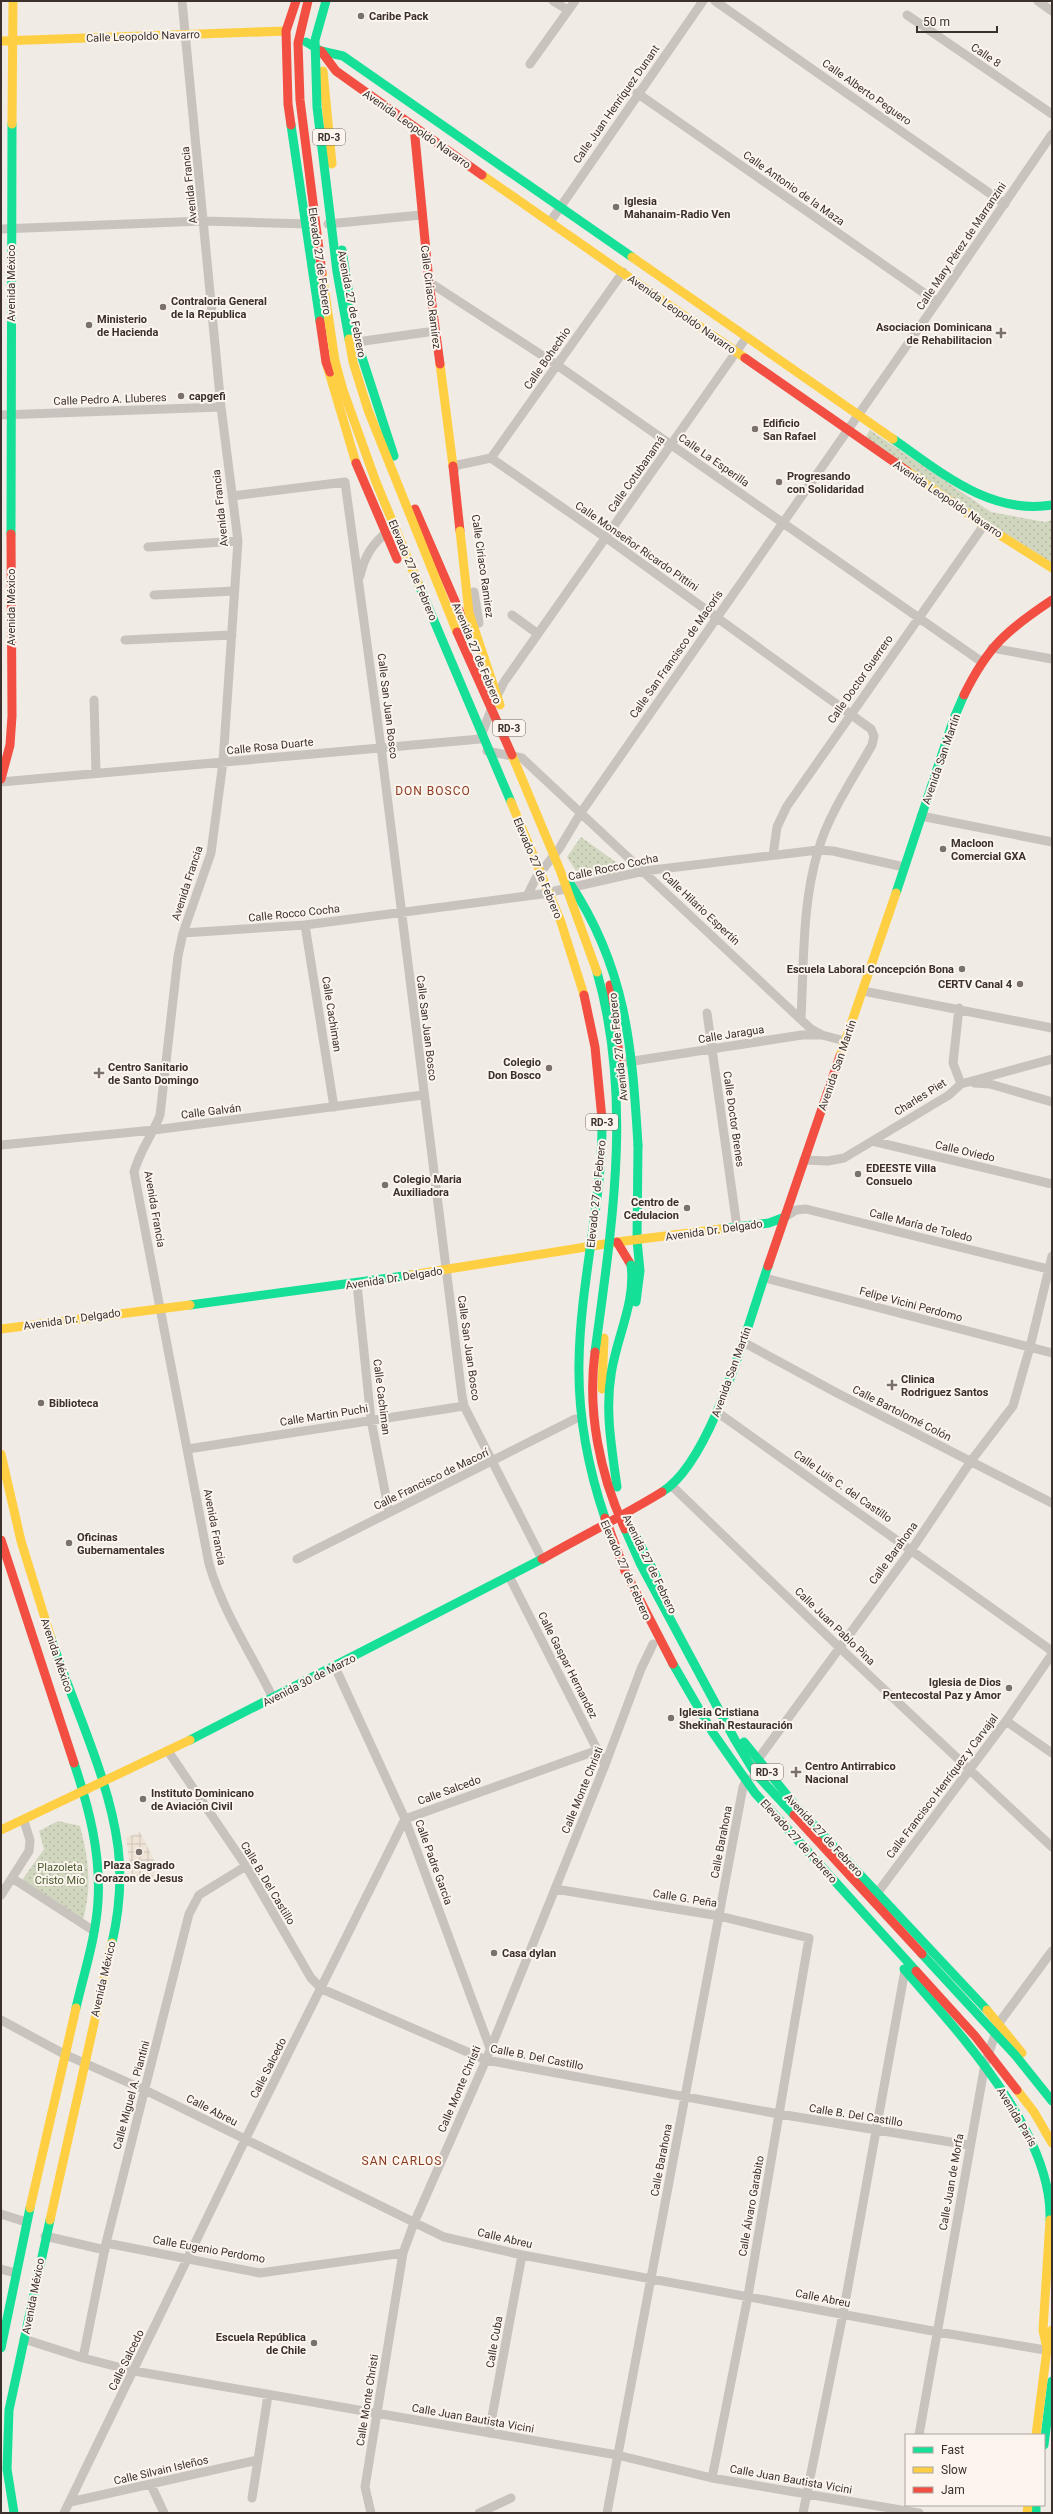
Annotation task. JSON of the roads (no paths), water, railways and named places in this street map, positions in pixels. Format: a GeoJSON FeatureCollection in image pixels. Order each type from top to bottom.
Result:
{"type":"FeatureCollection","features":[{"type":"Feature","properties":{"kind":"main road","name":"Avenida México"},"geometry":{"type":"LineString","coordinates":[[1,780],[10,745],[12,716],[6,415],[11,229],[13,1]]}},
{"type":"Feature","properties":{"kind":"main road","name":"RD-3"},"geometry":{"type":"LineString","coordinates":[[296,1],[286,31],[288,104],[304,224],[326,362],[360,452],[394,528],[568,956],[581,1006],[592,1072],[597,1132],[574,1376],[575,1419],[585,1474],[601,1525],[653,1644],[743,1787],[905,1970],[985,2064]]}},
{"type":"Feature","properties":{"kind":"main road"},"geometry":{"type":"LineString","coordinates":[[301,1],[298,19],[300,22],[309,26],[314,25],[322,17],[327,1]]}},
{"type":"Feature","properties":{"kind":"main road","name":"Elevado 27 de Febrero"},"geometry":{"type":"LineString","coordinates":[[308,1],[298,43],[300,100],[325,299],[336,361],[350,411],[376,482],[460,680],[571,950],[582,982],[596,1051],[602,1102],[601,1167],[582,1321],[579,1382],[582,1434],[596,1495],[608,1533],[661,1646],[735,1768],[767,1807],[975,2036],[1034,2112],[1052,2143]]}},
{"type":"Feature","properties":{"kind":"main road","name":"Elevado 27 de Febrero"},"geometry":{"type":"LineString","coordinates":[[327,1],[315,40],[317,108],[337,272],[353,362],[368,410],[440,592],[502,731],[560,870],[590,952],[602,990],[609,1026],[618,1103],[618,1151],[613,1220],[597,1325],[593,1398],[595,1432],[621,1514],[640,1564],[735,1740],[755,1773],[1016,2056],[1052,2101]]}},
{"type":"Feature","properties":{"kind":"main road","name":"Avenida 27 de Febrero"},"geometry":{"type":"LineString","coordinates":[[332,1],[325,19],[321,51],[337,224],[357,342],[402,479],[522,758],[596,943],[612,990],[622,1062],[626,1139],[617,1242],[603,1341],[602,1422],[621,1514],[716,1693],[740,1735],[757,1760],[795,1805],[999,2023],[1052,2090]]}},
{"type":"Feature","properties":{"kind":"main road","name":"Calle Leopoldo Navarro"},"geometry":{"type":"LineString","coordinates":[[1,41],[286,31]]}},
{"type":"Feature","properties":{"kind":"main road","name":"Avenida Leopoldo Navarro"},"geometry":{"type":"LineString","coordinates":[[286,31],[321,51],[343,56],[559,208],[965,489],[997,502],[1041,508],[1052,505]]}},
{"type":"Feature","properties":{"kind":"main road","name":"Avenida Leopoldo Navarro"},"geometry":{"type":"LineString","coordinates":[[321,51],[336,71],[414,128],[623,272],[984,525],[1052,568]]}},
{"type":"Feature","properties":{"kind":"main road","name":"Calle Ciriaco Ramírez"},"geometry":{"type":"LineString","coordinates":[[414,128],[421,215],[453,466],[469,613],[502,708],[502,731]]}},
{"type":"Feature","properties":{"kind":"main road"},"geometry":{"type":"LineString","coordinates":[[326,362],[356,463],[405,575],[460,680]]}},
{"type":"Feature","properties":{"kind":"main road","name":"Avenida San Martín"},"geometry":{"type":"LineString","coordinates":[[612,1521],[621,1514],[672,1486],[701,1446],[717,1412],[743,1342],[863,991],[954,718],[982,662],[992,648],[1013,627],[1052,600]]}},
{"type":"Feature","properties":{"kind":"main road"},"geometry":{"type":"LineString","coordinates":[[560,870],[585,902],[619,989],[625,1014],[634,1091],[638,1145],[637,1240],[641,1260],[641,1278],[620,1346],[602,1422]]}},
{"type":"Feature","properties":{"kind":"main road","name":"Avenida Dr. Delgado"},"geometry":{"type":"LineString","coordinates":[[1,1329],[161,1307],[357,1284],[617,1242],[769,1223],[785,1217]]}},
{"type":"Feature","properties":{"kind":"main road"},"geometry":{"type":"LineString","coordinates":[[617,1242],[631,1265],[633,1285],[613,1358],[609,1387],[610,1434],[621,1514]]}},
{"type":"Feature","properties":{"kind":"main road","name":"Avenida México"},"geometry":{"type":"LineString","coordinates":[[1,1454],[11,1509],[27,1567],[101,1783],[117,1836],[119,1897],[116,1925],[45,2236],[12,2334],[1,2348]]}},
{"type":"Feature","properties":{"kind":"main road","name":"Avenida 30 de Marzo"},"geometry":{"type":"LineString","coordinates":[[1,1830],[24,1821],[83,1793],[335,1667],[542,1559],[601,1525],[612,1521]]}},
{"type":"Feature","properties":{"kind":"main road","name":"Avenida México"},"geometry":{"type":"LineString","coordinates":[[1,1540],[83,1793],[97,1844],[100,1871],[99,1903],[94,1931],[14,2273],[6,2427],[6,2457],[9,2492],[14,2513]]}},
{"type":"Feature","properties":{"kind":"main road"},"geometry":{"type":"LineString","coordinates":[[975,2036],[998,2076],[1040,2130],[1051,2154]]}},
{"type":"Feature","properties":{"kind":"main road","name":"Avenida París"},"geometry":{"type":"LineString","coordinates":[[985,2064],[1034,2141],[1048,2185],[1051,2213],[1043,2330],[1049,2350],[1036,2434]]}},
{"type":"Feature","properties":{"kind":"main road"},"geometry":{"type":"LineString","coordinates":[[1049,2350],[1052,2330]]}},
{"type":"Feature","properties":{"kind":"main road"},"geometry":{"type":"LineString","coordinates":[[1045,2437],[1052,2381]]}},
{"type":"Feature","properties":{"kind":"street","name":"Avenida Francia"},"geometry":{"type":"LineString","coordinates":[[182,1],[221,407],[238,541],[223,762],[211,853],[183,933],[178,956],[165,1085],[160,1115],[154,1130],[139,1152],[134,1172],[209,1564],[215,1584],[273,1698]]}},
{"type":"Feature","properties":{"kind":"street"},"geometry":{"type":"LineString","coordinates":[[553,1],[568,10]]}},
{"type":"Feature","properties":{"kind":"street"},"geometry":{"type":"LineString","coordinates":[[530,64],[575,1]]}},
{"type":"Feature","properties":{"kind":"street","name":"Calle Juan Henríquez Dunant"},"geometry":{"type":"LineString","coordinates":[[550,222],[637,93],[703,1]]}},
{"type":"Feature","properties":{"kind":"street","name":"Calle Alberto Peguero"},"geometry":{"type":"LineString","coordinates":[[714,1],[1005,204]]}},
{"type":"Feature","properties":{"kind":"street"},"geometry":{"type":"LineString","coordinates":[[1038,1],[1052,11]]}},
{"type":"Feature","properties":{"kind":"street","name":"Calle 8"},"geometry":{"type":"LineString","coordinates":[[907,15],[1052,114]]}},
{"type":"Feature","properties":{"kind":"street","name":"Calle Antonio de la Maza"},"geometry":{"type":"LineString","coordinates":[[637,93],[937,302]]}},
{"type":"Feature","properties":{"kind":"street","name":"Calle Mary Pérez de Marranzini"},"geometry":{"type":"LineString","coordinates":[[847,430],[1005,204],[1052,134]]}},
{"type":"Feature","properties":{"kind":"street"},"geometry":{"type":"LineString","coordinates":[[1,229],[204,221],[337,224],[421,215]]}},
{"type":"Feature","properties":{"kind":"street","name":"Calle Bohechio"},"geometry":{"type":"LineString","coordinates":[[491,458],[623,272]]}},
{"type":"Feature","properties":{"kind":"street","name":"Calle La Esperilla"},"geometry":{"type":"LineString","coordinates":[[429,282],[557,365],[982,662]]}},
{"type":"Feature","properties":{"kind":"street"},"geometry":{"type":"LineString","coordinates":[[357,342],[436,331]]}},
{"type":"Feature","properties":{"kind":"street","name":"Calle Cotubanamá"},"geometry":{"type":"LineString","coordinates":[[496,698],[504,682],[746,338]]}},
{"type":"Feature","properties":{"kind":"street","name":"Calle Pedro A. Lluberes"},"geometry":{"type":"LineString","coordinates":[[6,415],[221,407]]}},
{"type":"Feature","properties":{"kind":"street","name":"Calle San Francisco de Macorís"},"geometry":{"type":"LineString","coordinates":[[528,894],[536,878],[559,849],[580,814],[847,430]]}},
{"type":"Feature","properties":{"kind":"street"},"geometry":{"type":"LineString","coordinates":[[453,466],[491,458]]}},
{"type":"Feature","properties":{"kind":"street","name":"Calle Monseñor Ricardo Pittini"},"geometry":{"type":"LineString","coordinates":[[491,458],[852,713],[871,729],[874,736],[872,745],[828,826],[818,850]]}},
{"type":"Feature","properties":{"kind":"street","name":"Calle Ciriaco Ramirez"},"geometry":{"type":"LineString","coordinates":[[453,466],[460,483],[485,670]]}},
{"type":"Feature","properties":{"kind":"street","name":"Calle San Juan Bosco"},"geometry":{"type":"LineString","coordinates":[[232,496],[345,482],[381,747],[445,1270],[464,1406],[542,1559]]}},
{"type":"Feature","properties":{"kind":"street","name":"Calle Doctor Guerrero"},"geometry":{"type":"LineString","coordinates":[[773,855],[777,827],[787,806],[917,618],[984,525]]}},
{"type":"Feature","properties":{"kind":"street"},"geometry":{"type":"LineString","coordinates":[[359,580],[366,555],[374,544],[394,528]]}},
{"type":"Feature","properties":{"kind":"street"},"geometry":{"type":"LineString","coordinates":[[148,547],[238,541]]}},
{"type":"Feature","properties":{"kind":"street"},"geometry":{"type":"LineString","coordinates":[[154,595],[234,591]]}},
{"type":"Feature","properties":{"kind":"street"},"geometry":{"type":"LineString","coordinates":[[512,615],[538,634]]}},
{"type":"Feature","properties":{"kind":"street"},"geometry":{"type":"LineString","coordinates":[[125,640],[232,635]]}},
{"type":"Feature","properties":{"kind":"street"},"geometry":{"type":"LineString","coordinates":[[992,648],[1052,659]]}},
{"type":"Feature","properties":{"kind":"street"},"geometry":{"type":"LineString","coordinates":[[480,739],[496,698]]}},
{"type":"Feature","properties":{"kind":"street"},"geometry":{"type":"LineString","coordinates":[[94,700],[96,774]]}},
{"type":"Feature","properties":{"kind":"street","name":"Calle Rosa Duarte"},"geometry":{"type":"LineString","coordinates":[[1,780],[96,774],[480,739]]}},
{"type":"Feature","properties":{"kind":"street"},"geometry":{"type":"LineString","coordinates":[[484,750],[522,758]]}},
{"type":"Feature","properties":{"kind":"street","name":"Calle Hilario Espertín"},"geometry":{"type":"LineString","coordinates":[[522,758],[580,814],[644,871],[801,1017],[811,1029],[822,1035]]}},
{"type":"Feature","properties":{"kind":"street"},"geometry":{"type":"LineString","coordinates":[[921,816],[1052,842]]}},
{"type":"Feature","properties":{"kind":"street"},"geometry":{"type":"LineString","coordinates":[[801,1017],[806,911],[818,850]]}},
{"type":"Feature","properties":{"kind":"street","name":"Calle Rocco Cocha"},"geometry":{"type":"LineString","coordinates":[[183,933],[305,925],[528,894],[542,894],[644,871],[818,850],[833,851],[904,867]]}},
{"type":"Feature","properties":{"kind":"street","name":"Calle Cachiman"},"geometry":{"type":"LineString","coordinates":[[305,925],[334,1107]]}},
{"type":"Feature","properties":{"kind":"street"},"geometry":{"type":"LineString","coordinates":[[863,991],[958,1008],[1052,1028]]}},
{"type":"Feature","properties":{"kind":"street"},"geometry":{"type":"LineString","coordinates":[[958,1008],[953,1063],[961,1084],[990,1084],[1052,1102]]}},
{"type":"Feature","properties":{"kind":"street","name":"Calle Doctor Brenes"},"geometry":{"type":"LineString","coordinates":[[707,1013],[737,1228]]}},
{"type":"Feature","properties":{"kind":"street","name":"Calle Jaragua"},"geometry":{"type":"LineString","coordinates":[[622,1062],[712,1050],[802,1035],[822,1035],[845,1040]]}},
{"type":"Feature","properties":{"kind":"street","name":"Charles Piet"},"geometry":{"type":"LineString","coordinates":[[804,1160],[828,1161],[844,1158],[949,1095],[961,1084],[1052,1059]]}},
{"type":"Feature","properties":{"kind":"street","name":"Calle Galván"},"geometry":{"type":"LineString","coordinates":[[1,1145],[154,1130],[423,1095]]}},
{"type":"Feature","properties":{"kind":"street","name":"Calle Oviedo"},"geometry":{"type":"LineString","coordinates":[[872,1141],[1052,1184]]}},
{"type":"Feature","properties":{"kind":"street","name":"Calle María de Toledo"},"geometry":{"type":"LineString","coordinates":[[785,1217],[796,1210],[806,1209],[1050,1269]]}},
{"type":"Feature","properties":{"kind":"street","name":"Calle Barahona"},"geometry":{"type":"LineString","coordinates":[[607,2513],[743,1787],[757,1760],[912,1549],[971,1461],[1013,1406],[1030,1347],[1052,1256]]}},
{"type":"Feature","properties":{"kind":"street","name":"Felipe Vicini Perdomo"},"geometry":{"type":"LineString","coordinates":[[765,1278],[1052,1353]]}},
{"type":"Feature","properties":{"kind":"street","name":"Calle Cachiman"},"geometry":{"type":"LineString","coordinates":[[357,1284],[371,1420],[390,1512]]}},
{"type":"Feature","properties":{"kind":"street","name":"Calle Bartolomé Colón"},"geometry":{"type":"LineString","coordinates":[[743,1342],[837,1393],[1052,1503]]}},
{"type":"Feature","properties":{"kind":"street","name":"Calle Martin Puchi"},"geometry":{"type":"LineString","coordinates":[[188,1449],[464,1406]]}},
{"type":"Feature","properties":{"kind":"street","name":"Calle Luis C. del Castillo"},"geometry":{"type":"LineString","coordinates":[[717,1412],[912,1549],[1052,1652]]}},
{"type":"Feature","properties":{"kind":"street","name":"Calle Francisco de Macorí"},"geometry":{"type":"LineString","coordinates":[[297,1559],[575,1419]]}},
{"type":"Feature","properties":{"kind":"street","name":"Calle Juan Pablo Pina"},"geometry":{"type":"LineString","coordinates":[[672,1486],[840,1648],[1052,1847]]}},
{"type":"Feature","properties":{"kind":"street","name":"Calle Gaspar Hernandez"},"geometry":{"type":"LineString","coordinates":[[509,1576],[605,1765]]}},
{"type":"Feature","properties":{"kind":"street","name":"Calle Monte Christi"},"geometry":{"type":"LineString","coordinates":[[371,2513],[365,2487],[403,2253],[414,2223],[486,2060],[605,1765],[640,1669],[653,1644]]}},
{"type":"Feature","properties":{"kind":"street","name":"Calle Francisco Henríquez y Carvajal"},"geometry":{"type":"LineString","coordinates":[[878,1892],[1006,1721],[1052,1652]]}},
{"type":"Feature","properties":{"kind":"street","name":"Calle Padre Garcia"},"geometry":{"type":"LineString","coordinates":[[335,1667],[405,1819],[490,2048]]}},
{"type":"Feature","properties":{"kind":"street"},"geometry":{"type":"LineString","coordinates":[[1006,1721],[1052,1753]]}},
{"type":"Feature","properties":{"kind":"street","name":"Calle Salcedo"},"geometry":{"type":"LineString","coordinates":[[64,2513],[245,2140],[322,1989],[405,1819],[598,1750]]}},
{"type":"Feature","properties":{"kind":"street","name":"Calle B. Del Castillo"},"geometry":{"type":"LineString","coordinates":[[168,1751],[246,1866],[312,1978],[322,1989],[486,2060],[874,2131],[969,2145]]}},
{"type":"Feature","properties":{"kind":"street"},"geometry":{"type":"LineString","coordinates":[[1,1895],[29,1851],[30,1840],[24,1821]]}},
{"type":"Feature","properties":{"kind":"street","name":"Calle Miguel A. Piantini"},"geometry":{"type":"LineString","coordinates":[[83,2358],[105,2247],[139,2107],[145,2090],[189,1914],[199,1895],[246,1866]]}},
{"type":"Feature","properties":{"kind":"street"},"geometry":{"type":"LineString","coordinates":[[12,1878],[94,1931]]}},
{"type":"Feature","properties":{"kind":"street","name":"Calle G. Peña"},"geometry":{"type":"LineString","coordinates":[[555,1889],[719,1916],[809,1938]]}},
{"type":"Feature","properties":{"kind":"street","name":"Calle Álvaro Garabito"},"geometry":{"type":"LineString","coordinates":[[712,2478],[748,2296],[809,1938]]}},
{"type":"Feature","properties":{"kind":"street","name":"Calle Juan de Morfa"},"geometry":{"type":"LineString","coordinates":[[919,2434],[938,2332],[969,2145],[985,2064],[999,2023],[1052,1951]]}},
{"type":"Feature","properties":{"kind":"street"},"geometry":{"type":"LineString","coordinates":[[803,2513],[843,2314],[874,2131],[905,1970]]}},
{"type":"Feature","properties":{"kind":"street","name":"Calle Abreu"},"geometry":{"type":"LineString","coordinates":[[1,2020],[64,2054],[145,2090],[444,2237],[522,2255],[938,2332],[1049,2350]]}},
{"type":"Feature","properties":{"kind":"street"},"geometry":{"type":"LineString","coordinates":[[1,2214],[26,2222]]}},
{"type":"Feature","properties":{"kind":"street","name":"Calle Eugenio Perdomo"},"geometry":{"type":"LineString","coordinates":[[45,2236],[105,2247],[188,2258],[260,2273],[403,2253]]}},
{"type":"Feature","properties":{"kind":"street","name":"Calle Cuba"},"geometry":{"type":"LineString","coordinates":[[489,2433],[522,2255]]}},
{"type":"Feature","properties":{"kind":"street"},"geometry":{"type":"LineString","coordinates":[[1,2269],[14,2273]]}},
{"type":"Feature","properties":{"kind":"street","name":"Calle Juan Bautista Vicini"},"geometry":{"type":"LineString","coordinates":[[12,2334],[83,2358],[134,2370],[268,2395],[618,2455],[712,2478],[905,2509],[919,2513]]}},
{"type":"Feature","properties":{"kind":"street"},"geometry":{"type":"LineString","coordinates":[[252,2498],[268,2395]]}},
{"type":"Feature","properties":{"kind":"street","name":"Calle Silvain Isleños"},"geometry":{"type":"LineString","coordinates":[[70,2502],[258,2460]]}},
{"type":"Feature","properties":{"kind":"street"},"geometry":{"type":"LineString","coordinates":[[151,2485],[164,2513]]}},
{"type":"Feature","properties":{"kind":"street"},"geometry":{"type":"LineString","coordinates":[[479,2513],[511,2498]]}},
{"type":"Feature","properties":{"kind":"place","name":"Caribe Pack"},"geometry":{"type":"Point","coordinates":[361,16]}},
{"type":"Feature","properties":{"kind":"place","name":"Iglesia Mahanaim-Radio Ven"},"geometry":{"type":"Point","coordinates":[616,207]}},
{"type":"Feature","properties":{"kind":"place","name":"Contraloria General de la Republica"},"geometry":{"type":"Point","coordinates":[163,307]}},
{"type":"Feature","properties":{"kind":"place","name":"Ministerio de Hacienda"},"geometry":{"type":"Point","coordinates":[89,325]}},
{"type":"Feature","properties":{"kind":"place","name":"Asociacion Dominicana de Rehabilitacion"},"geometry":{"type":"Point","coordinates":[1001,333]}},
{"type":"Feature","properties":{"kind":"place","name":"capgefi"},"geometry":{"type":"Point","coordinates":[181,396]}},
{"type":"Feature","properties":{"kind":"place","name":"Edificio San Rafael"},"geometry":{"type":"Point","coordinates":[755,429]}},
{"type":"Feature","properties":{"kind":"place","name":"Progresando con Solidaridad"},"geometry":{"type":"Point","coordinates":[779,482]}},
{"type":"Feature","properties":{"kind":"place","name":"Macloon Comercial GXA"},"geometry":{"type":"Point","coordinates":[943,849]}},
{"type":"Feature","properties":{"kind":"place","name":"Escuela Laboral Concepción Bona"},"geometry":{"type":"Point","coordinates":[962,969]}},
{"type":"Feature","properties":{"kind":"place","name":"CERTV Canal 4"},"geometry":{"type":"Point","coordinates":[1020,984]}},
{"type":"Feature","properties":{"kind":"place","name":"Colegio Don Bosco"},"geometry":{"type":"Point","coordinates":[549,1068]}},
{"type":"Feature","properties":{"kind":"place","name":"Centro Sanitario de Santo Domingo"},"geometry":{"type":"Point","coordinates":[99,1073]}},
{"type":"Feature","properties":{"kind":"place","name":"EDEESTE Villa Consuelo"},"geometry":{"type":"Point","coordinates":[858,1174]}},
{"type":"Feature","properties":{"kind":"place","name":"Colegio Maria Auxiliadora"},"geometry":{"type":"Point","coordinates":[385,1185]}},
{"type":"Feature","properties":{"kind":"place","name":"Centro de Cedulacion"},"geometry":{"type":"Point","coordinates":[687,1208]}},
{"type":"Feature","properties":{"kind":"place","name":"Clinica Rodriguez Santos"},"geometry":{"type":"Point","coordinates":[892,1385]}},
{"type":"Feature","properties":{"kind":"place","name":"Biblioteca"},"geometry":{"type":"Point","coordinates":[41,1403]}},
{"type":"Feature","properties":{"kind":"place","name":"Oficinas Gubernamentales"},"geometry":{"type":"Point","coordinates":[69,1543]}},
{"type":"Feature","properties":{"kind":"place","name":"Iglesia de Dios Pentecostal Paz y Amor"},"geometry":{"type":"Point","coordinates":[1009,1688]}},
{"type":"Feature","properties":{"kind":"place","name":"Iglesia Cristiana Shekinah Restauración"},"geometry":{"type":"Point","coordinates":[671,1718]}},
{"type":"Feature","properties":{"kind":"place","name":"Centro Antirrabico Nacional"},"geometry":{"type":"Point","coordinates":[796,1772]}},
{"type":"Feature","properties":{"kind":"place","name":"Instituto Dominicano de Aviación Civil"},"geometry":{"type":"Point","coordinates":[143,1799]}},
{"type":"Feature","properties":{"kind":"place","name":"Plaza Sagrado Corazon de Jesus"},"geometry":{"type":"Point","coordinates":[139,1852]}},
{"type":"Feature","properties":{"kind":"place","name":"Casa dylan"},"geometry":{"type":"Point","coordinates":[494,1953]}},
{"type":"Feature","properties":{"kind":"place","name":"Escuela República de Chile"},"geometry":{"type":"Point","coordinates":[314,2343]}},
{"type":"Feature","properties":{"kind":"district","name":"DON BOSCO"},"geometry":{"type":"Point","coordinates":[433,791]}},
{"type":"Feature","properties":{"kind":"district","name":"SAN CARLOS"},"geometry":{"type":"Point","coordinates":[402,2161]}},
{"type":"Feature","properties":{"kind":"park label","name":"Plazoleta Cristo Mío"},"geometry":{"type":"Point","coordinates":[60,1873]}}]}
